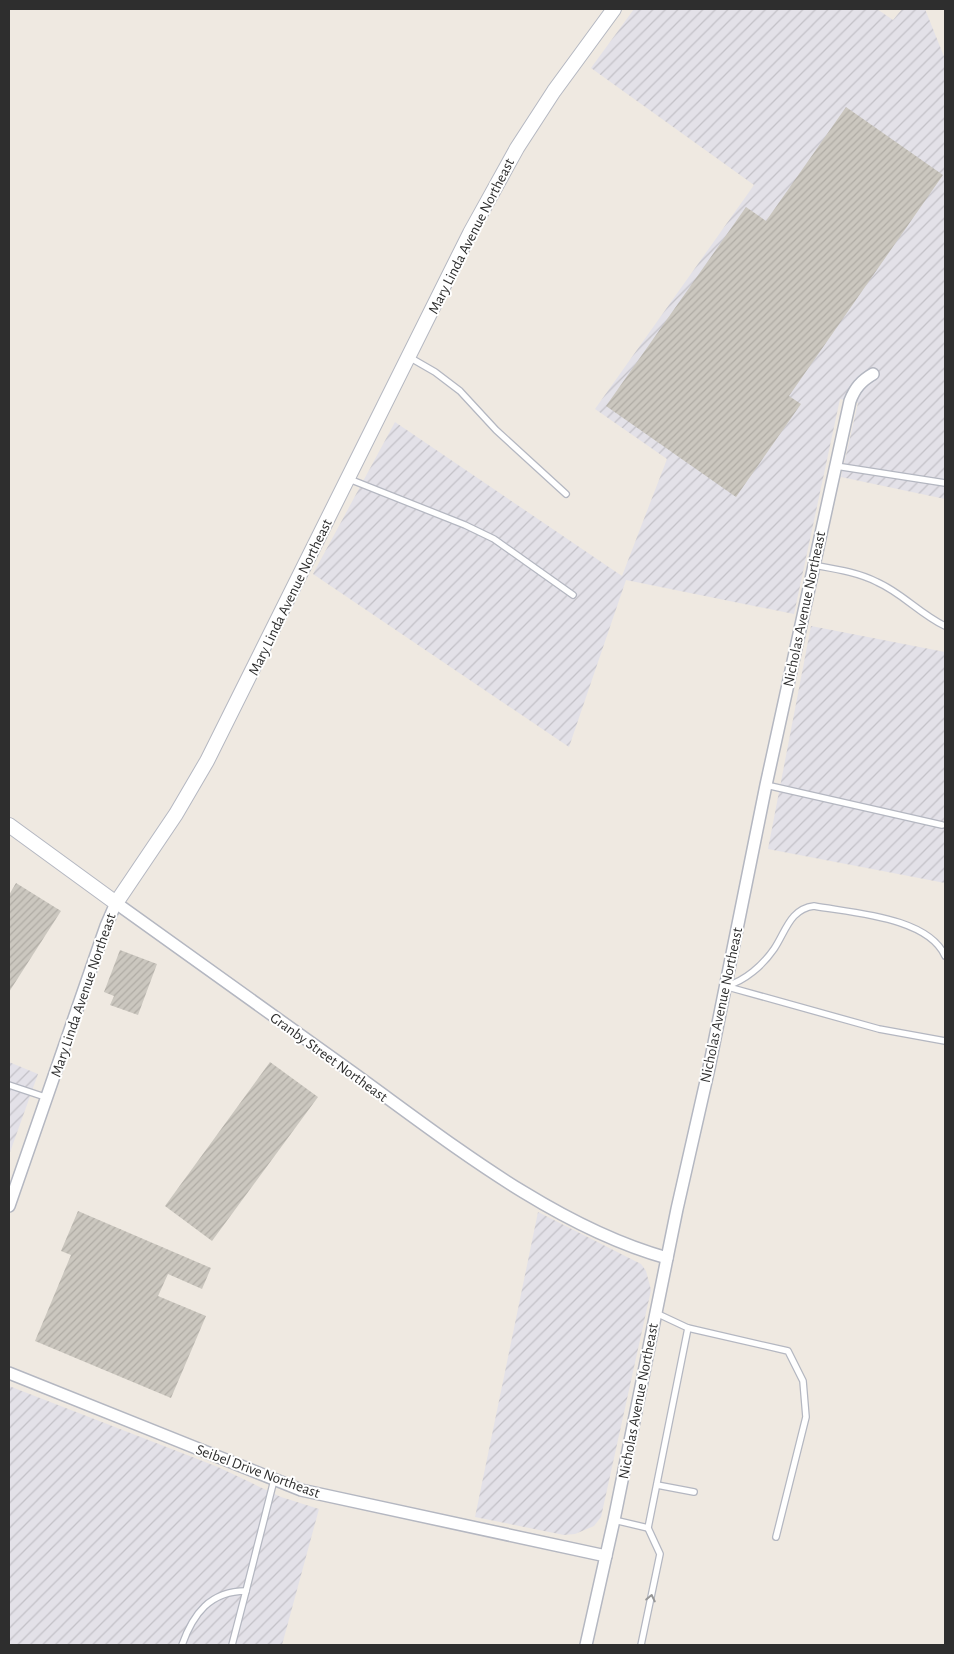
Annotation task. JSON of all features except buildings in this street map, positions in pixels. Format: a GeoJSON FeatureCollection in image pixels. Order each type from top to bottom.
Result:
{"type":"FeatureCollection","features":[{"type":"Feature","properties":{"kind":"street","name":"Mary Linda Avenue Northeast"},"geometry":{"type":"LineString","coordinates":[[9,1206],[106,926],[116,903],[208,761],[470,233],[517,148],[554,91],[614,9]]}},
{"type":"Feature","properties":{"kind":"street","name":"Nicholas Avenue Northeast"},"geometry":{"type":"LineString","coordinates":[[586,1645],[614,1520],[666,1258],[726,986],[766,785],[813,565],[854,391],[862,380],[873,374]]}},
{"type":"Feature","properties":{"kind":"street","name":"Granby Street Northeast"},"geometry":{"type":"LineString","coordinates":[[9,825],[466,1154],[570,1217],[646,1252],[666,1258]]}},
{"type":"Feature","properties":{"kind":"street","name":"Seibel Drive Northeast"},"geometry":{"type":"LineString","coordinates":[[9,1373],[274,1480],[332,1498],[606,1556]]}},
{"type":"Feature","properties":{"kind":"lane"},"geometry":{"type":"LineString","coordinates":[[409,358],[435,372],[460,391],[496,430],[566,494]]}},
{"type":"Feature","properties":{"kind":"lane"},"geometry":{"type":"LineString","coordinates":[[836,466],[945,483]]}},
{"type":"Feature","properties":{"kind":"lane"},"geometry":{"type":"LineString","coordinates":[[349,479],[465,525],[494,539],[573,594]]}},
{"type":"Feature","properties":{"kind":"lane"},"geometry":{"type":"LineString","coordinates":[[813,565],[852,572],[878,582],[919,611],[945,626]]}},
{"type":"Feature","properties":{"kind":"lane"},"geometry":{"type":"LineString","coordinates":[[766,785],[942,825]]}},
{"type":"Feature","properties":{"kind":"lane"},"geometry":{"type":"LineString","coordinates":[[726,986],[743,980],[772,952],[792,917],[807,907],[814,906],[905,924],[936,942],[945,956]]}},
{"type":"Feature","properties":{"kind":"lane"},"geometry":{"type":"LineString","coordinates":[[726,986],[879,1029],[945,1041]]}},
{"type":"Feature","properties":{"kind":"lane"},"geometry":{"type":"LineString","coordinates":[[9,1085],[48,1098]]}},
{"type":"Feature","properties":{"kind":"lane"},"geometry":{"type":"LineString","coordinates":[[656,1313],[688,1328],[788,1351],[803,1381],[806,1417],[776,1536]]}},
{"type":"Feature","properties":{"kind":"lane"},"geometry":{"type":"LineString","coordinates":[[641,1645],[660,1554],[648,1528],[688,1328]]}},
{"type":"Feature","properties":{"kind":"lane"},"geometry":{"type":"LineString","coordinates":[[232,1645],[274,1480]]}},
{"type":"Feature","properties":{"kind":"lane"},"geometry":{"type":"LineString","coordinates":[[656,1485],[694,1492]]}},
{"type":"Feature","properties":{"kind":"lane"},"geometry":{"type":"LineString","coordinates":[[614,1520],[648,1528]]}},
{"type":"Feature","properties":{"kind":"lane"},"geometry":{"type":"LineString","coordinates":[[182,1645],[187,1631],[202,1607],[224,1594],[246,1591]]}},
{"type":"Feature","properties":{"kind":"shaded area"},"geometry":{"type":"Polygon","coordinates":[[[634,9],[877,9],[893,20],[902,9],[925,9],[945,59],[945,499],[841,477],[858,403],[840,399],[794,614],[626,580],[569,747],[313,574],[395,422],[622,576],[667,459],[595,409],[754,185],[591,68],[634,9]]]}},
{"type":"Feature","properties":{"kind":"shaded area"},"geometry":{"type":"Polygon","coordinates":[[[811,626],[945,652],[945,883],[768,849],[811,626]]]}},
{"type":"Feature","properties":{"kind":"shaded area"},"geometry":{"type":"Polygon","coordinates":[[[9,1062],[38,1074],[9,1155],[9,1062]]]}},
{"type":"Feature","properties":{"kind":"shaded area"},"geometry":{"type":"Polygon","coordinates":[[[538,1212],[641,1264],[646,1271],[651,1290],[601,1517],[594,1526],[575,1534],[564,1535],[475,1517],[538,1212]]]}},
{"type":"Feature","properties":{"kind":"shaded area"},"geometry":{"type":"Polygon","coordinates":[[[9,1386],[218,1467],[281,1497],[319,1509],[282,1645],[9,1645],[9,1386]]]}}]}
